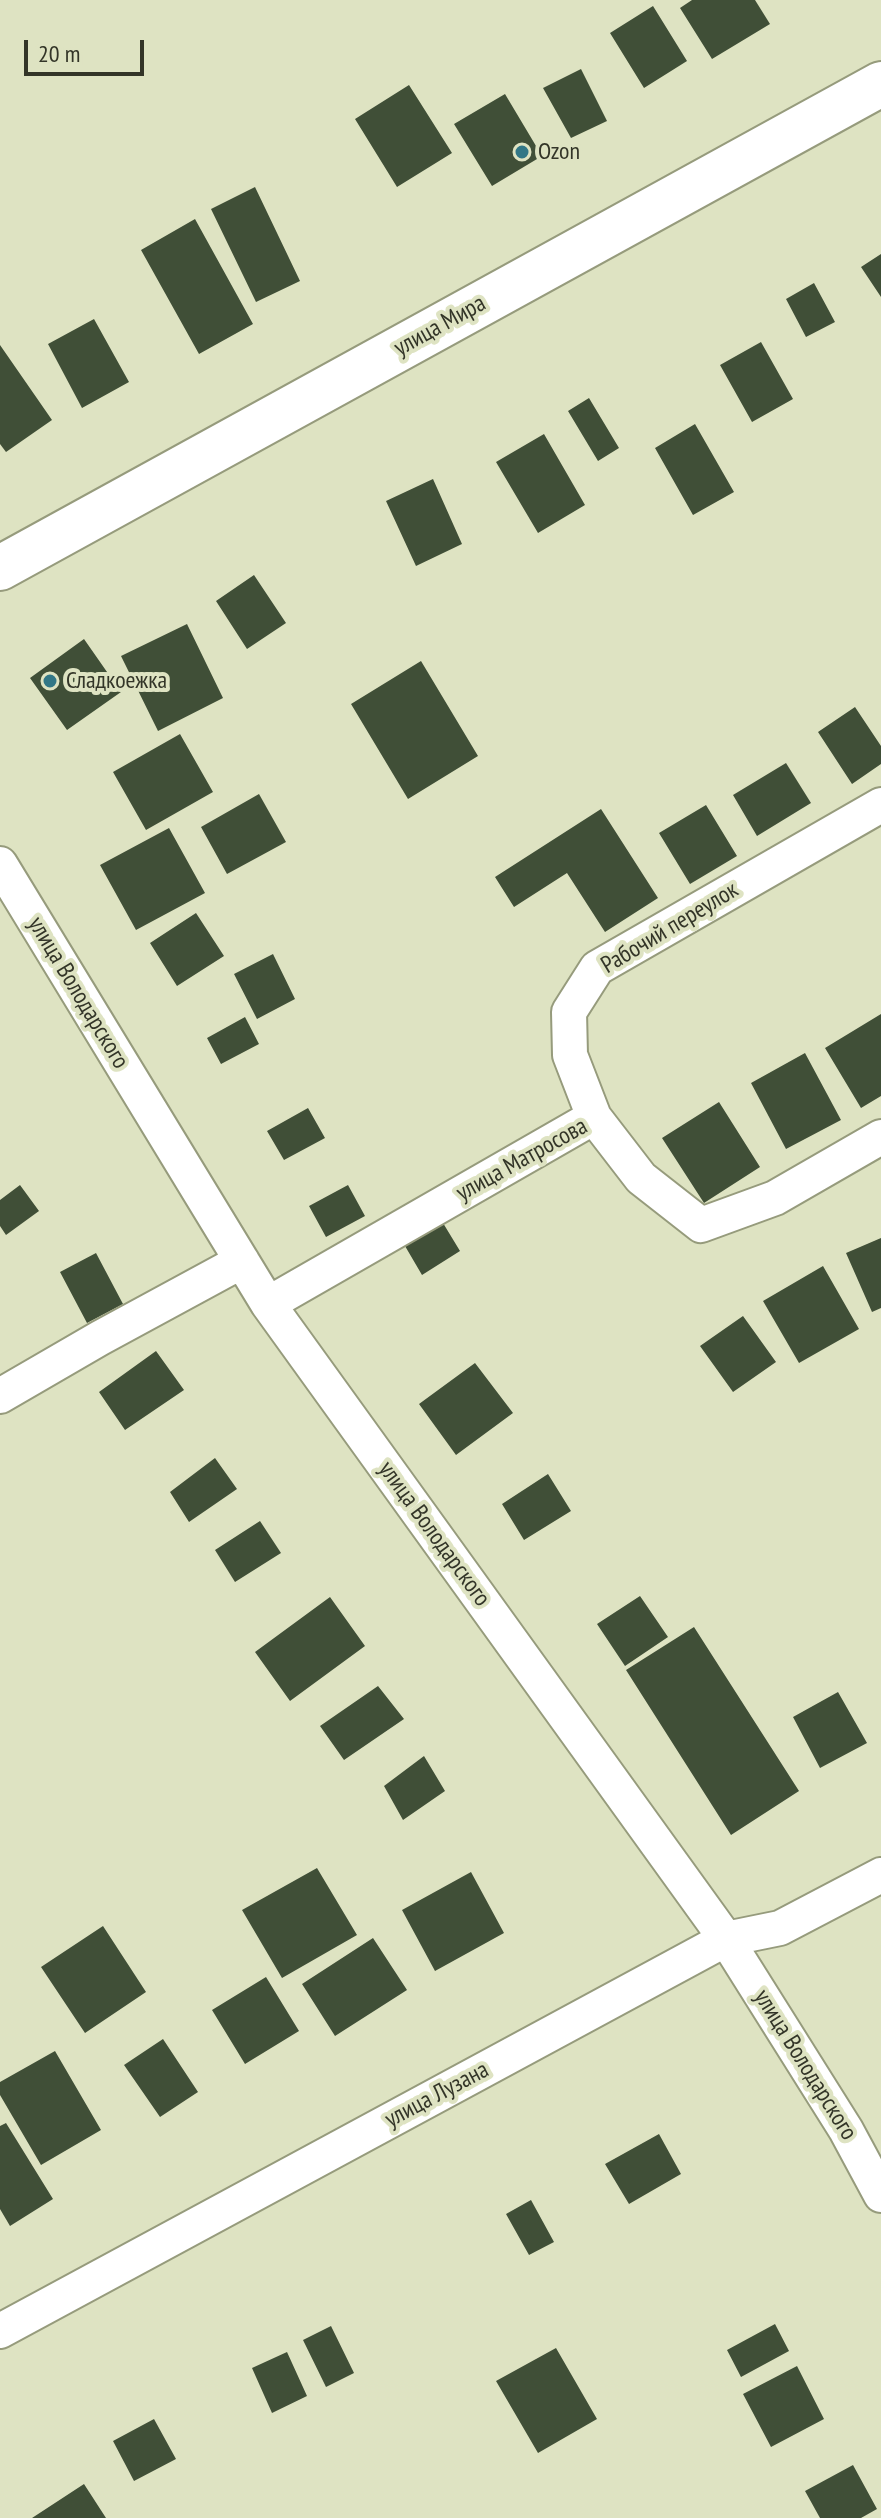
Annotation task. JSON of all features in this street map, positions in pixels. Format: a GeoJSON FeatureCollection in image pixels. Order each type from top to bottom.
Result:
{"type":"FeatureCollection","features":[{"type":"Feature","properties":{"kind":"main road","name":"улица Мира"},"geometry":{"type":"LineString","coordinates":[[0,568],[881,84]]}},
{"type":"Feature","properties":{"kind":"street","name":"Рабочий переулок"},"geometry":{"type":"LineString","coordinates":[[594,1117],[570,1055],[569,1012],[597,968],[881,805]]}},
{"type":"Feature","properties":{"kind":"street","name":"улица Володарского"},"geometry":{"type":"LineString","coordinates":[[0,864],[268,1304],[726,1939],[846,2130],[881,2195]]}},
{"type":"Feature","properties":{"kind":"street","name":"улица Матросова"},"geometry":{"type":"LineString","coordinates":[[268,1304],[594,1117],[641,1178],[701,1225],[775,1198],[881,1137]]}},
{"type":"Feature","properties":{"kind":"street"},"geometry":{"type":"LineString","coordinates":[[0,1396],[242,1261]]}},
{"type":"Feature","properties":{"kind":"street","name":"улица Лузана"},"geometry":{"type":"LineString","coordinates":[[0,2331],[726,1939],[780,1928],[881,1875]]}},
{"type":"Feature","properties":{"kind":"building"},"geometry":{"type":"Polygon","coordinates":[[[692,0],[755,0],[770,24],[712,59],[680,8],[692,0]]]}},
{"type":"Feature","properties":{"kind":"building"},"geometry":{"type":"Polygon","coordinates":[[[653,6],[687,61],[644,88],[610,33],[653,6]]]}},
{"type":"Feature","properties":{"kind":"building"},"geometry":{"type":"Polygon","coordinates":[[[581,69],[607,121],[571,138],[543,88],[581,69]]]}},
{"type":"Feature","properties":{"kind":"building"},"geometry":{"type":"Polygon","coordinates":[[[409,85],[452,153],[397,187],[355,119],[409,85]]]}},
{"type":"Feature","properties":{"kind":"building"},"geometry":{"type":"Polygon","coordinates":[[[505,94],[542,156],[492,186],[454,124],[505,94]]]}},
{"type":"Feature","properties":{"kind":"building"},"geometry":{"type":"Polygon","coordinates":[[[255,187],[300,281],[256,302],[211,209],[255,187]]]}},
{"type":"Feature","properties":{"kind":"building"},"geometry":{"type":"Polygon","coordinates":[[[195,219],[253,324],[199,354],[141,250],[195,219]]]}},
{"type":"Feature","properties":{"kind":"building"},"geometry":{"type":"Polygon","coordinates":[[[881,254],[881,297],[861,267],[881,254]]]}},
{"type":"Feature","properties":{"kind":"building"},"geometry":{"type":"Polygon","coordinates":[[[814,283],[835,322],[806,337],[786,299],[814,283]]]}},
{"type":"Feature","properties":{"kind":"building"},"geometry":{"type":"Polygon","coordinates":[[[94,319],[129,382],[82,408],[48,344],[94,319]]]}},
{"type":"Feature","properties":{"kind":"building"},"geometry":{"type":"Polygon","coordinates":[[[761,342],[793,399],[752,422],[720,365],[761,342]]]}},
{"type":"Feature","properties":{"kind":"building"},"geometry":{"type":"Polygon","coordinates":[[[0,345],[52,420],[6,452],[0,444],[0,345]]]}},
{"type":"Feature","properties":{"kind":"building"},"geometry":{"type":"Polygon","coordinates":[[[589,398],[619,448],[598,461],[568,411],[589,398]]]}},
{"type":"Feature","properties":{"kind":"building"},"geometry":{"type":"Polygon","coordinates":[[[695,424],[734,492],[693,515],[655,448],[695,424]]]}},
{"type":"Feature","properties":{"kind":"building"},"geometry":{"type":"Polygon","coordinates":[[[544,434],[585,505],[538,533],[496,462],[544,434]]]}},
{"type":"Feature","properties":{"kind":"building"},"geometry":{"type":"Polygon","coordinates":[[[433,479],[462,544],[416,566],[386,501],[433,479]]]}},
{"type":"Feature","properties":{"kind":"building"},"geometry":{"type":"Polygon","coordinates":[[[254,575],[286,623],[247,649],[216,601],[254,575]]]}},
{"type":"Feature","properties":{"kind":"building"},"geometry":{"type":"Polygon","coordinates":[[[187,624],[223,698],[158,731],[121,656],[187,624]]]}},
{"type":"Feature","properties":{"kind":"building"},"geometry":{"type":"Polygon","coordinates":[[[84,639],[121,692],[67,730],[30,678],[84,639]]]}},
{"type":"Feature","properties":{"kind":"building"},"geometry":{"type":"Polygon","coordinates":[[[421,661],[478,756],[408,799],[351,704],[421,661]]]}},
{"type":"Feature","properties":{"kind":"building"},"geometry":{"type":"Polygon","coordinates":[[[855,707],[881,746],[881,764],[852,784],[818,732],[855,707]]]}},
{"type":"Feature","properties":{"kind":"building"},"geometry":{"type":"Polygon","coordinates":[[[180,734],[213,792],[146,830],[113,772],[180,734]]]}},
{"type":"Feature","properties":{"kind":"building"},"geometry":{"type":"Polygon","coordinates":[[[786,763],[811,803],[757,836],[733,795],[786,763]]]}},
{"type":"Feature","properties":{"kind":"building"},"geometry":{"type":"Polygon","coordinates":[[[259,794],[286,842],[227,874],[201,827],[259,794]]]}},
{"type":"Feature","properties":{"kind":"building"},"geometry":{"type":"Polygon","coordinates":[[[706,805],[737,856],[690,884],[659,833],[706,805]]]}},
{"type":"Feature","properties":{"kind":"building"},"geometry":{"type":"Polygon","coordinates":[[[601,809],[658,898],[605,932],[567,873],[514,907],[495,877],[601,809]]]}},
{"type":"Feature","properties":{"kind":"building"},"geometry":{"type":"Polygon","coordinates":[[[169,828],[205,893],[136,930],[100,865],[169,828]]]}},
{"type":"Feature","properties":{"kind":"building"},"geometry":{"type":"Polygon","coordinates":[[[196,913],[224,956],[177,986],[150,943],[196,913]]]}},
{"type":"Feature","properties":{"kind":"building"},"geometry":{"type":"Polygon","coordinates":[[[273,954],[295,999],[257,1019],[234,974],[273,954]]]}},
{"type":"Feature","properties":{"kind":"building"},"geometry":{"type":"Polygon","coordinates":[[[881,1014],[881,1096],[861,1108],[825,1048],[881,1014]]]}},
{"type":"Feature","properties":{"kind":"building"},"geometry":{"type":"Polygon","coordinates":[[[245,1017],[259,1044],[221,1064],[207,1038],[245,1017]]]}},
{"type":"Feature","properties":{"kind":"building"},"geometry":{"type":"Polygon","coordinates":[[[805,1053],[841,1120],[786,1149],[751,1083],[805,1053]]]}},
{"type":"Feature","properties":{"kind":"building"},"geometry":{"type":"Polygon","coordinates":[[[719,1102],[760,1167],[704,1203],[662,1138],[719,1102]]]}},
{"type":"Feature","properties":{"kind":"building"},"geometry":{"type":"Polygon","coordinates":[[[308,1108],[325,1138],[284,1160],[267,1131],[308,1108]]]}},
{"type":"Feature","properties":{"kind":"building"},"geometry":{"type":"Polygon","coordinates":[[[20,1185],[39,1211],[6,1235],[0,1226],[0,1200],[20,1185]]]}},
{"type":"Feature","properties":{"kind":"building"},"geometry":{"type":"Polygon","coordinates":[[[348,1185],[365,1216],[326,1237],[309,1206],[348,1185]]]}},
{"type":"Feature","properties":{"kind":"building"},"geometry":{"type":"Polygon","coordinates":[[[443,1223],[460,1251],[422,1275],[405,1246],[443,1223]]]}},
{"type":"Feature","properties":{"kind":"building"},"geometry":{"type":"Polygon","coordinates":[[[881,1238],[881,1308],[872,1312],[846,1253],[881,1238]]]}},
{"type":"Feature","properties":{"kind":"building"},"geometry":{"type":"Polygon","coordinates":[[[96,1253],[123,1304],[87,1323],[60,1272],[96,1253]]]}},
{"type":"Feature","properties":{"kind":"building"},"geometry":{"type":"Polygon","coordinates":[[[823,1266],[859,1329],[799,1363],[763,1301],[823,1266]]]}},
{"type":"Feature","properties":{"kind":"building"},"geometry":{"type":"Polygon","coordinates":[[[743,1316],[776,1362],[733,1392],[700,1346],[743,1316]]]}},
{"type":"Feature","properties":{"kind":"building"},"geometry":{"type":"Polygon","coordinates":[[[156,1351],[184,1390],[125,1430],[99,1392],[156,1351]]]}},
{"type":"Feature","properties":{"kind":"building"},"geometry":{"type":"Polygon","coordinates":[[[475,1363],[513,1413],[456,1455],[419,1404],[475,1363]]]}},
{"type":"Feature","properties":{"kind":"building"},"geometry":{"type":"Polygon","coordinates":[[[215,1458],[237,1489],[189,1522],[170,1492],[215,1458]]]}},
{"type":"Feature","properties":{"kind":"building"},"geometry":{"type":"Polygon","coordinates":[[[548,1474],[571,1511],[524,1540],[502,1504],[548,1474]]]}},
{"type":"Feature","properties":{"kind":"building"},"geometry":{"type":"Polygon","coordinates":[[[260,1521],[281,1553],[235,1582],[215,1550],[260,1521]]]}},
{"type":"Feature","properties":{"kind":"building"},"geometry":{"type":"Polygon","coordinates":[[[640,1596],[668,1637],[625,1666],[597,1624],[640,1596]]]}},
{"type":"Feature","properties":{"kind":"building"},"geometry":{"type":"Polygon","coordinates":[[[330,1597],[365,1646],[290,1701],[255,1652],[330,1597]]]}},
{"type":"Feature","properties":{"kind":"building"},"geometry":{"type":"Polygon","coordinates":[[[694,1627],[799,1791],[731,1835],[626,1670],[694,1627]]]}},
{"type":"Feature","properties":{"kind":"building"},"geometry":{"type":"Polygon","coordinates":[[[378,1686],[404,1719],[344,1760],[320,1726],[378,1686]]]}},
{"type":"Feature","properties":{"kind":"building"},"geometry":{"type":"Polygon","coordinates":[[[838,1692],[867,1743],[820,1768],[793,1717],[838,1692]]]}},
{"type":"Feature","properties":{"kind":"building"},"geometry":{"type":"Polygon","coordinates":[[[424,1756],[445,1791],[403,1820],[384,1786],[424,1756]]]}},
{"type":"Feature","properties":{"kind":"building"},"geometry":{"type":"Polygon","coordinates":[[[317,1868],[357,1935],[282,1978],[242,1910],[317,1868]]]}},
{"type":"Feature","properties":{"kind":"building"},"geometry":{"type":"Polygon","coordinates":[[[471,1872],[504,1933],[435,1971],[402,1910],[471,1872]]]}},
{"type":"Feature","properties":{"kind":"building"},"geometry":{"type":"Polygon","coordinates":[[[103,1926],[146,1992],[85,2033],[41,1967],[103,1926]]]}},
{"type":"Feature","properties":{"kind":"building"},"geometry":{"type":"Polygon","coordinates":[[[373,1938],[407,1990],[335,2036],[302,1984],[373,1938]]]}},
{"type":"Feature","properties":{"kind":"building"},"geometry":{"type":"Polygon","coordinates":[[[266,1977],[299,2031],[245,2064],[212,2010],[266,1977]]]}},
{"type":"Feature","properties":{"kind":"building"},"geometry":{"type":"Polygon","coordinates":[[[163,2039],[198,2092],[160,2117],[124,2065],[163,2039]]]}},
{"type":"Feature","properties":{"kind":"building"},"geometry":{"type":"Polygon","coordinates":[[[55,2051],[101,2130],[41,2165],[0,2095],[0,2082],[55,2051]]]}},
{"type":"Feature","properties":{"kind":"building"},"geometry":{"type":"Polygon","coordinates":[[[6,2123],[53,2199],[10,2226],[0,2209],[0,2126],[6,2123]]]}},
{"type":"Feature","properties":{"kind":"building"},"geometry":{"type":"Polygon","coordinates":[[[659,2134],[681,2174],[629,2204],[605,2164],[659,2134]]]}},
{"type":"Feature","properties":{"kind":"building"},"geometry":{"type":"Polygon","coordinates":[[[531,2200],[554,2242],[529,2255],[506,2214],[531,2200]]]}},
{"type":"Feature","properties":{"kind":"building"},"geometry":{"type":"Polygon","coordinates":[[[775,2324],[789,2351],[741,2377],[727,2350],[775,2324]]]}},
{"type":"Feature","properties":{"kind":"building"},"geometry":{"type":"Polygon","coordinates":[[[331,2326],[354,2373],[326,2387],[303,2340],[331,2326]]]}},
{"type":"Feature","properties":{"kind":"building"},"geometry":{"type":"Polygon","coordinates":[[[556,2348],[597,2419],[538,2453],[496,2381],[556,2348]]]}},
{"type":"Feature","properties":{"kind":"building"},"geometry":{"type":"Polygon","coordinates":[[[287,2352],[307,2396],[272,2413],[252,2368],[287,2352]]]}},
{"type":"Feature","properties":{"kind":"building"},"geometry":{"type":"Polygon","coordinates":[[[797,2366],[824,2419],[771,2447],[743,2394],[797,2366]]]}},
{"type":"Feature","properties":{"kind":"building"},"geometry":{"type":"Polygon","coordinates":[[[154,2419],[176,2459],[134,2481],[113,2441],[154,2419]]]}},
{"type":"Feature","properties":{"kind":"building"},"geometry":{"type":"Polygon","coordinates":[[[853,2465],[877,2509],[861,2518],[820,2518],[805,2491],[853,2465]]]}},
{"type":"Feature","properties":{"kind":"building"},"geometry":{"type":"Polygon","coordinates":[[[84,2484],[106,2518],[32,2518],[84,2484]]]}},
{"type":"Feature","properties":{"kind":"place","name":"Ozon"},"geometry":{"type":"Point","coordinates":[522,152]}},
{"type":"Feature","properties":{"kind":"place","name":"Сладкоежка"},"geometry":{"type":"Point","coordinates":[50,681]}}]}
